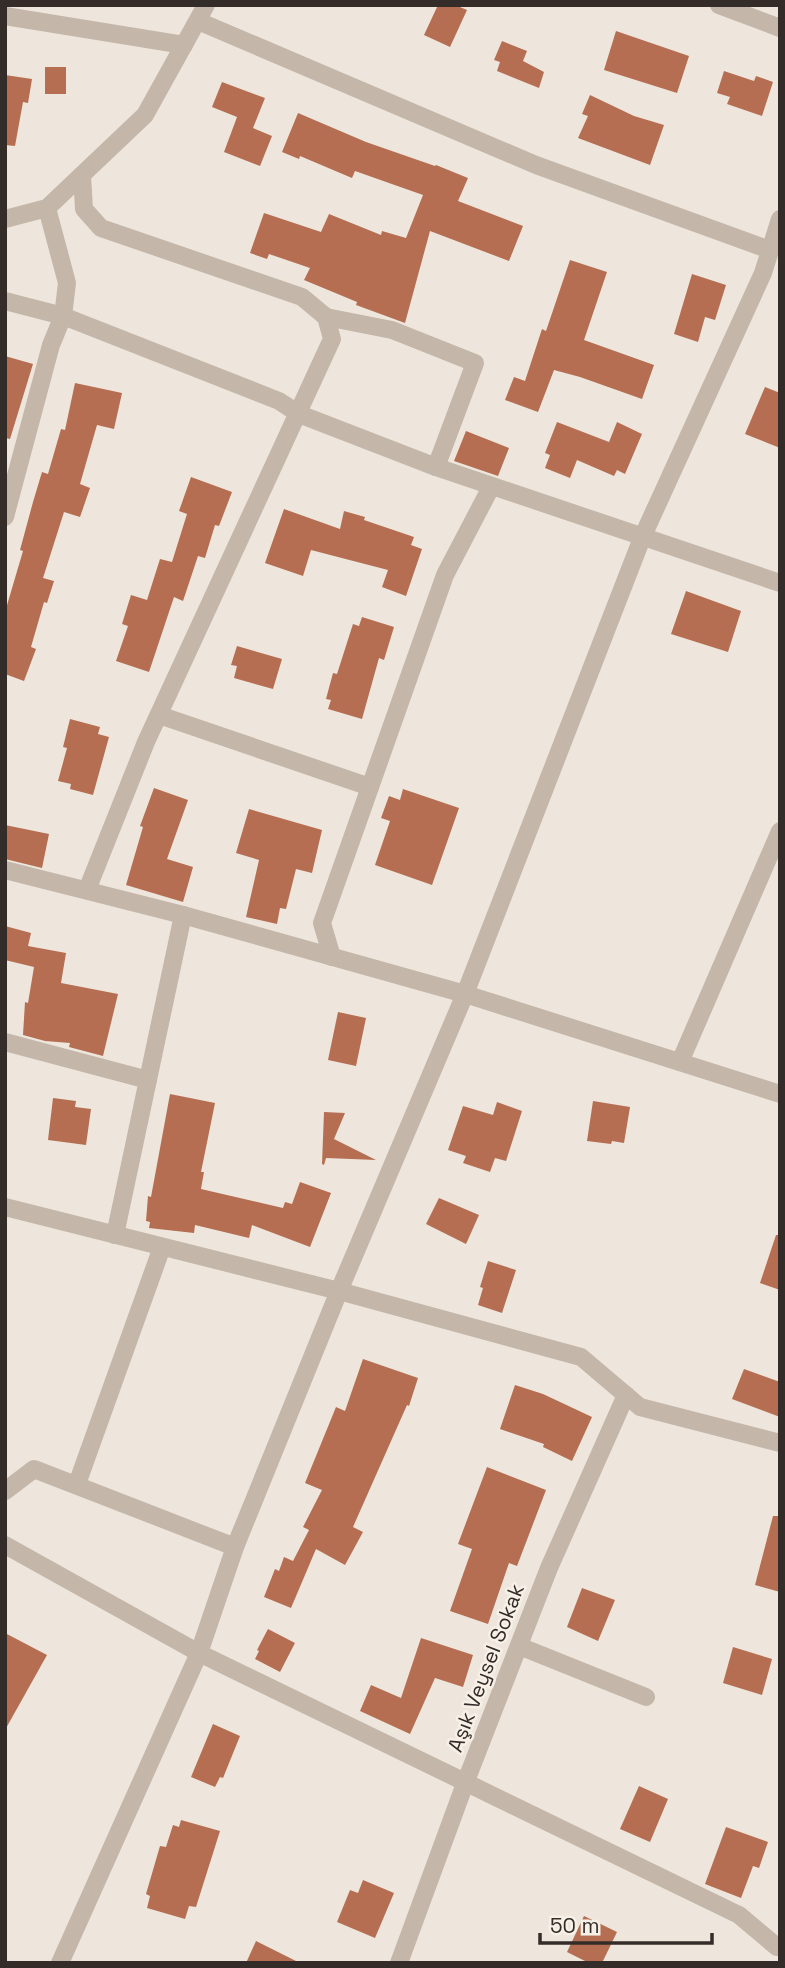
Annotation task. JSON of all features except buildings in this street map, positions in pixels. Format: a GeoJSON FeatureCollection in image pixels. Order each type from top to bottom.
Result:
{"type":"FeatureCollection","features":[{"type":"Feature","properties":{"kind":"street"},"geometry":{"type":"LineString","coordinates":[[719,5],[780,28]]}},
{"type":"Feature","properties":{"kind":"street"},"geometry":{"type":"LineString","coordinates":[[5,219],[47,208],[145,115],[202,13],[536,166],[770,250]]}},
{"type":"Feature","properties":{"kind":"street"},"geometry":{"type":"LineString","coordinates":[[5,16],[184,45]]}},
{"type":"Feature","properties":{"kind":"street"},"geometry":{"type":"LineString","coordinates":[[82,175],[84,209],[101,228],[302,297],[326,317],[392,330],[475,363],[436,467]]}},
{"type":"Feature","properties":{"kind":"street"},"geometry":{"type":"LineString","coordinates":[[5,516],[51,345],[64,316],[67,283],[47,208]]}},
{"type":"Feature","properties":{"kind":"street"},"geometry":{"type":"LineString","coordinates":[[60,1963],[199,1653],[234,1547],[338,1291],[465,994],[642,537],[763,273],[780,219]]}},
{"type":"Feature","properties":{"kind":"street"},"geometry":{"type":"LineString","coordinates":[[5,301],[64,316],[279,401],[299,414],[436,467],[780,583]]}},
{"type":"Feature","properties":{"kind":"street"},"geometry":{"type":"LineString","coordinates":[[87,891],[159,715],[332,339],[326,317]]}},
{"type":"Feature","properties":{"kind":"street"},"geometry":{"type":"LineString","coordinates":[[331,957],[322,923],[445,575],[491,486]]}},
{"type":"Feature","properties":{"kind":"street"},"geometry":{"type":"LineString","coordinates":[[159,715],[370,788]]}},
{"type":"Feature","properties":{"kind":"street"},"geometry":{"type":"LineString","coordinates":[[680,1062],[780,831]]}},
{"type":"Feature","properties":{"kind":"street"},"geometry":{"type":"LineString","coordinates":[[5,870],[183,915],[465,994],[780,1094]]}},
{"type":"Feature","properties":{"kind":"street"},"geometry":{"type":"LineString","coordinates":[[115,1235],[183,915]]}},
{"type":"Feature","properties":{"kind":"street"},"geometry":{"type":"LineString","coordinates":[[5,1042],[148,1080]]}},
{"type":"Feature","properties":{"kind":"street"},"geometry":{"type":"LineString","coordinates":[[5,1207],[338,1291],[580,1357],[640,1407],[780,1443]]}},
{"type":"Feature","properties":{"kind":"street"},"geometry":{"type":"LineString","coordinates":[[77,1484],[162,1247]]}},
{"type":"Feature","properties":{"kind":"street","name":"Aşık Veysel Sokak"},"geometry":{"type":"LineString","coordinates":[[399,1963],[549,1568],[626,1395]]}},
{"type":"Feature","properties":{"kind":"street"},"geometry":{"type":"LineString","coordinates":[[5,1491],[34,1469],[234,1547]]}},
{"type":"Feature","properties":{"kind":"street"},"geometry":{"type":"LineString","coordinates":[[5,1545],[199,1653],[740,1915],[776,1949]]}},
{"type":"Feature","properties":{"kind":"street"},"geometry":{"type":"LineString","coordinates":[[519,1646],[646,1697]]}}]}
